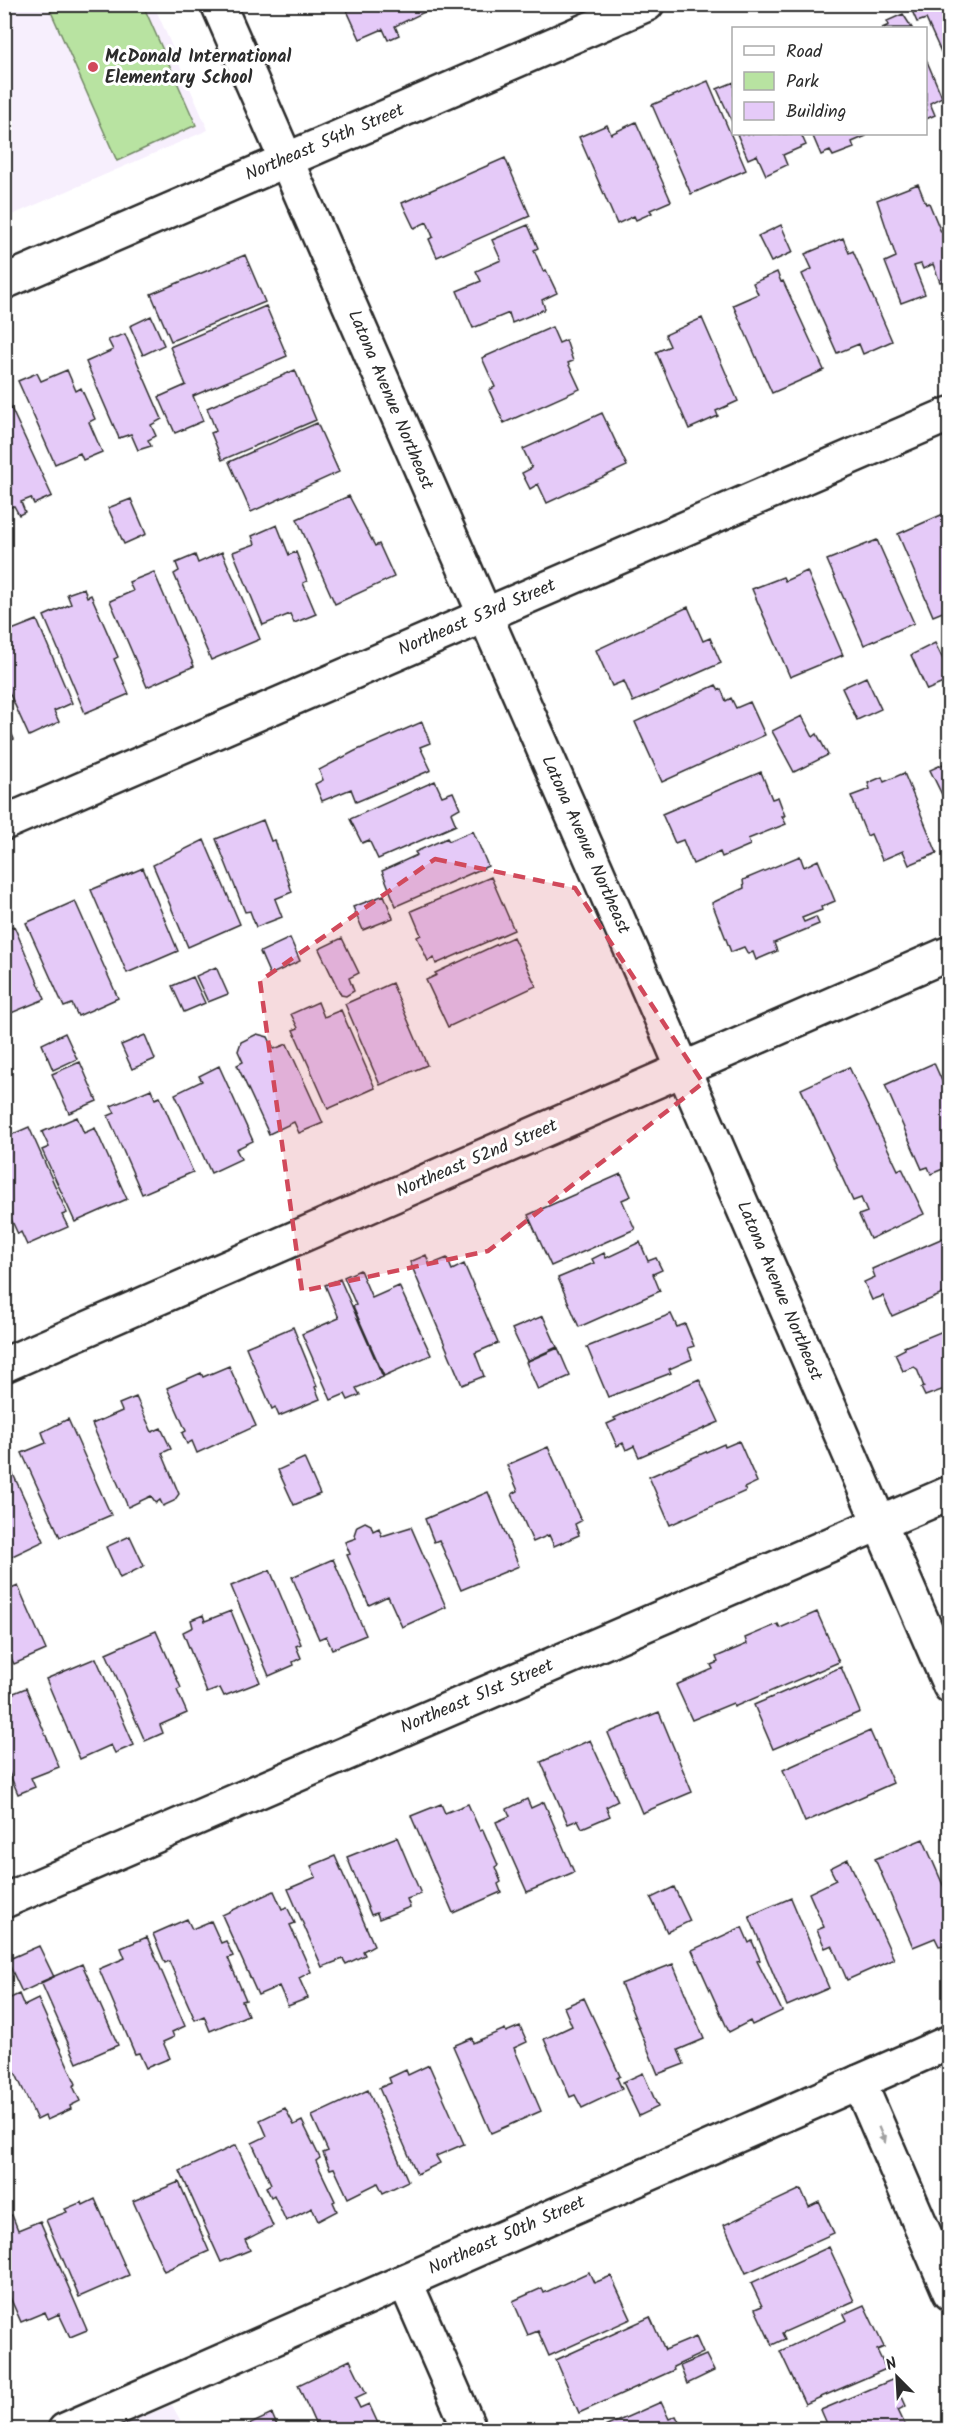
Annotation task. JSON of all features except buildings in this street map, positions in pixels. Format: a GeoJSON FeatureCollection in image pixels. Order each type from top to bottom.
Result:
{"type":"FeatureCollection","features":[{"type":"Feature","properties":{"kind":"street","name":"Latona Avenue Northeast"},"geometry":{"type":"LineString","coordinates":[[218,4],[950,1686]]}},
{"type":"Feature","properties":{"kind":"street","name":"Northeast 54th Street"},"geometry":{"type":"LineString","coordinates":[[4,282],[647,4]]}},
{"type":"Feature","properties":{"kind":"street","name":"Northeast 53rd Street"},"geometry":{"type":"LineString","coordinates":[[4,823],[950,414]]}},
{"type":"Feature","properties":{"kind":"street","name":"Northeast 52nd Street"},"geometry":{"type":"LineString","coordinates":[[4,1365],[950,953]]}},
{"type":"Feature","properties":{"kind":"street","name":"Northeast 51st Street"},"geometry":{"type":"LineString","coordinates":[[4,1901],[950,1493]]}},
{"type":"Feature","properties":{"kind":"street","name":"Northeast 50th Street"},"geometry":{"type":"LineString","coordinates":[[65,2430],[950,2042]]}},
{"type":"Feature","properties":{"kind":"street"},"geometry":{"type":"LineString","coordinates":[[859,2082],[950,2293]]}},
{"type":"Feature","properties":{"kind":"street"},"geometry":{"type":"LineString","coordinates":[[405,2281],[470,2430]]}},
{"type":"Feature","properties":{"kind":"highlighted area"},"geometry":{"type":"Polygon","coordinates":[[[435,859],[575,888],[703,1083],[488,1251],[302,1291],[260,981],[435,859]]]}},
{"type":"Feature","properties":{"kind":"shaded area","name":"McDonald International Elementary School"},"geometry":{"type":"Polygon","coordinates":[[[5,5],[154,5],[208,130],[5,218],[5,5]]]}},
{"type":"Feature","properties":{"kind":"shaded area"},"geometry":{"type":"Polygon","coordinates":[[[172,2405],[185,2429],[112,2429],[172,2405]]]}},
{"type":"Feature","properties":{"kind":"green space"},"geometry":{"type":"Polygon","coordinates":[[[48,5],[143,5],[196,125],[117,161],[48,5]]]}},
{"type":"Feature","properties":{"kind":"place","name":"McDonald International Elementary School"},"geometry":{"type":"Point","coordinates":[93,67]}}]}
